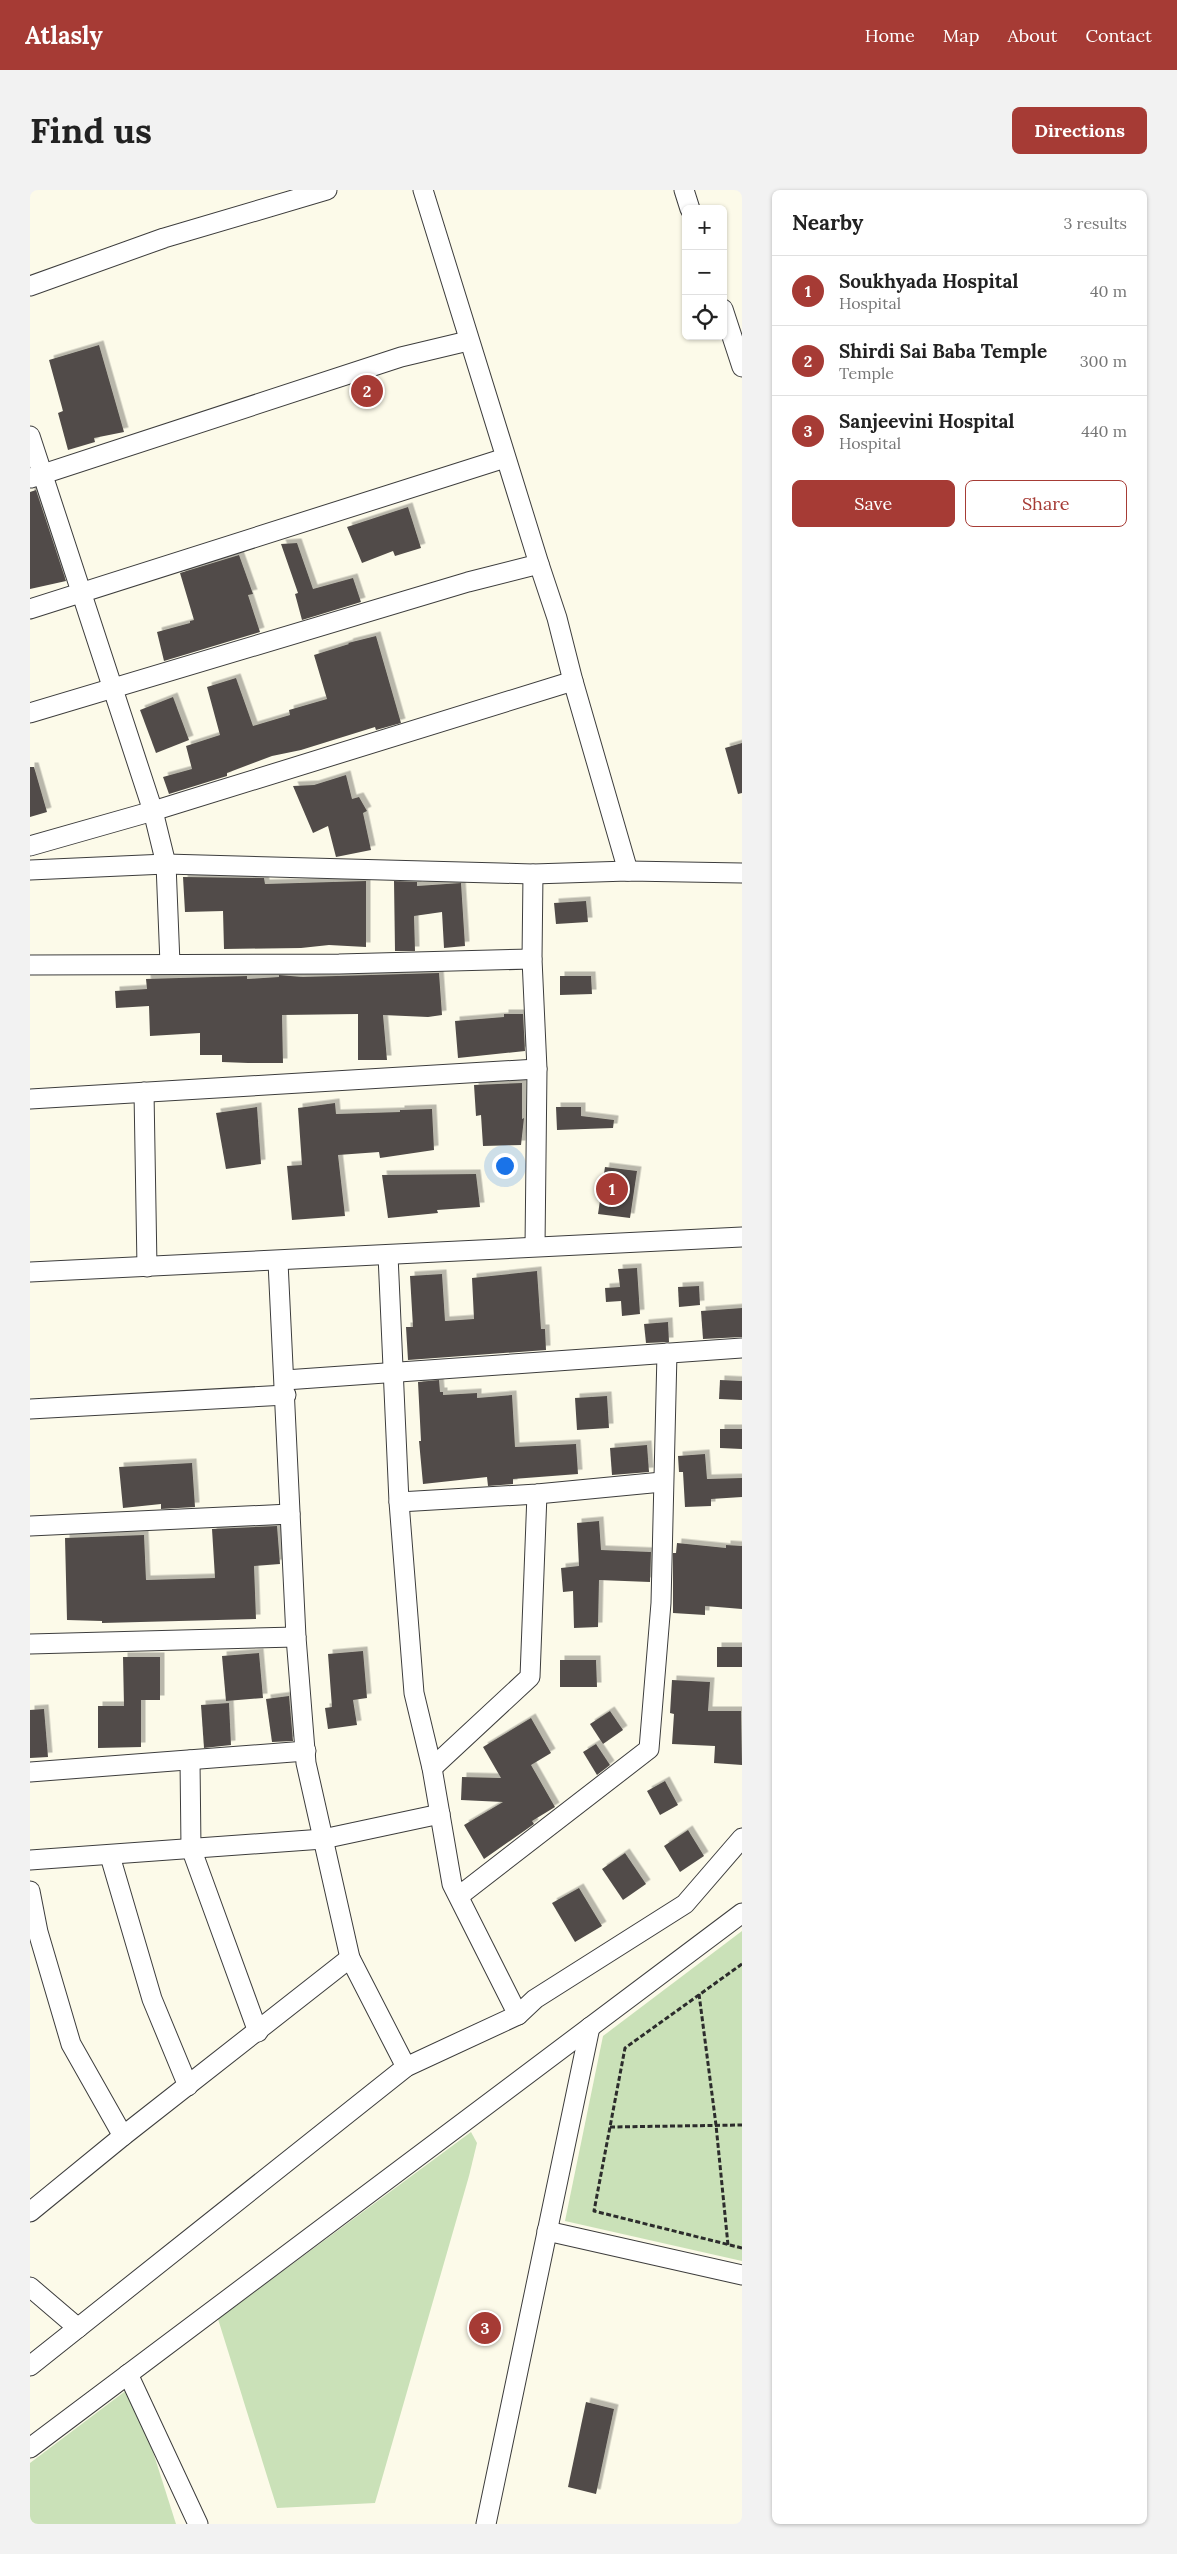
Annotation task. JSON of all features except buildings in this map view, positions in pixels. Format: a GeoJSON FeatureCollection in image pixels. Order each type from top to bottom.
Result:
{"type":"FeatureCollection","features":[{"type":"Feature","properties":{"kind":"street"},"geometry":{"type":"LineString","coordinates":[[30,286],[164,238],[327,190]]}},
{"type":"Feature","properties":{"kind":"street"},"geometry":{"type":"LineString","coordinates":[[423,190],[538,564],[557,618],[573,681],[628,871]]}},
{"type":"Feature","properties":{"kind":"street"},"geometry":{"type":"LineString","coordinates":[[684,190],[689,205]]}},
{"type":"Feature","properties":{"kind":"street"},"geometry":{"type":"LineString","coordinates":[[727,321],[742,366]]}},
{"type":"Feature","properties":{"kind":"street"},"geometry":{"type":"LineString","coordinates":[[36,477],[401,357],[468,340]]}},
{"type":"Feature","properties":{"kind":"street"},"geometry":{"type":"LineString","coordinates":[[30,436],[36,477],[81,594],[153,811],[166,864],[170,964]]}},
{"type":"Feature","properties":{"kind":"street"},"geometry":{"type":"LineString","coordinates":[[30,609],[505,458]]}},
{"type":"Feature","properties":{"kind":"street"},"geometry":{"type":"LineString","coordinates":[[30,714],[468,582],[538,564]]}},
{"type":"Feature","properties":{"kind":"street"},"geometry":{"type":"LineString","coordinates":[[30,846],[153,811],[573,681]]}},
{"type":"Feature","properties":{"kind":"street"},"geometry":{"type":"LineString","coordinates":[[30,870],[166,864],[533,874],[628,871],[742,873]]}},
{"type":"Feature","properties":{"kind":"street"},"geometry":{"type":"LineString","coordinates":[[533,874],[532,959],[537,1069],[535,1246]]}},
{"type":"Feature","properties":{"kind":"street"},"geometry":{"type":"LineString","coordinates":[[30,965],[339,964],[532,959]]}},
{"type":"Feature","properties":{"kind":"street"},"geometry":{"type":"LineString","coordinates":[[30,1099],[537,1069]]}},
{"type":"Feature","properties":{"kind":"street"},"geometry":{"type":"LineString","coordinates":[[144,1092],[147,1267]]}},
{"type":"Feature","properties":{"kind":"street"},"geometry":{"type":"LineString","coordinates":[[30,1272],[278,1262],[535,1246],[742,1237]]}},
{"type":"Feature","properties":{"kind":"street"},"geometry":{"type":"LineString","coordinates":[[388,1255],[399,1502],[414,1693],[432,1768],[452,1884],[518,2015]]}},
{"type":"Feature","properties":{"kind":"street"},"geometry":{"type":"LineString","coordinates":[[278,1262],[286,1387],[296,1636],[306,1751],[323,1839],[350,1958],[406,2067]]}},
{"type":"Feature","properties":{"kind":"street"},"geometry":{"type":"LineString","coordinates":[[30,1409],[286,1387],[394,1372],[742,1348]]}},
{"type":"Feature","properties":{"kind":"street"},"geometry":{"type":"LineString","coordinates":[[459,1896],[649,1750],[660,1603],[667,1353]]}},
{"type":"Feature","properties":{"kind":"street"},"geometry":{"type":"LineString","coordinates":[[399,1502],[537,1494],[662,1482]]}},
{"type":"Feature","properties":{"kind":"street"},"geometry":{"type":"LineString","coordinates":[[432,1768],[530,1676],[537,1494]]}},
{"type":"Feature","properties":{"kind":"street"},"geometry":{"type":"LineString","coordinates":[[30,1526],[290,1514]]}},
{"type":"Feature","properties":{"kind":"street"},"geometry":{"type":"LineString","coordinates":[[30,1644],[296,1636]]}},
{"type":"Feature","properties":{"kind":"street"},"geometry":{"type":"LineString","coordinates":[[30,1772],[306,1751]]}},
{"type":"Feature","properties":{"kind":"street"},"geometry":{"type":"LineString","coordinates":[[190,1760],[191,1848],[258,2032]]}},
{"type":"Feature","properties":{"kind":"street"},"geometry":{"type":"LineString","coordinates":[[30,1860],[110,1856],[191,1848],[323,1839],[440,1814]]}},
{"type":"Feature","properties":{"kind":"street"},"geometry":{"type":"LineString","coordinates":[[30,2366],[406,2067],[518,2015],[535,1999],[685,1904],[742,1838]]}},
{"type":"Feature","properties":{"kind":"street"},"geometry":{"type":"LineString","coordinates":[[110,1856],[152,1999],[188,2086]]}},
{"type":"Feature","properties":{"kind":"street"},"geometry":{"type":"LineString","coordinates":[[30,1891],[38,1932],[71,2044],[123,2136]]}},
{"type":"Feature","properties":{"kind":"street"},"geometry":{"type":"LineString","coordinates":[[30,2448],[742,1913]]}},
{"type":"Feature","properties":{"kind":"street"},"geometry":{"type":"LineString","coordinates":[[30,2212],[123,2136],[350,1958]]}},
{"type":"Feature","properties":{"kind":"street"},"geometry":{"type":"LineString","coordinates":[[486,2524],[590,2027]]}},
{"type":"Feature","properties":{"kind":"street"},"geometry":{"type":"LineString","coordinates":[[547,2231],[742,2275]]}},
{"type":"Feature","properties":{"kind":"street"},"geometry":{"type":"LineString","coordinates":[[30,2287],[78,2328]]}},
{"type":"Feature","properties":{"kind":"street"},"geometry":{"type":"LineString","coordinates":[[128,2374],[198,2524]]}},
{"type":"Feature","properties":{"kind":"path"},"geometry":{"type":"LineString","coordinates":[[742,1964],[625,2048],[594,2211],[742,2248]]}},
{"type":"Feature","properties":{"kind":"path"},"geometry":{"type":"LineString","coordinates":[[699,1994],[716,2125],[728,2245]]}},
{"type":"Feature","properties":{"kind":"path"},"geometry":{"type":"LineString","coordinates":[[610,2128],[742,2125]]}},
{"type":"Feature","properties":{"kind":"green space"},"geometry":{"type":"Polygon","coordinates":[[[742,1931],[742,2261],[565,2221],[603,2036],[742,1931]]]}},
{"type":"Feature","properties":{"kind":"green space"},"geometry":{"type":"Polygon","coordinates":[[[471,2132],[477,2143],[469,2176],[375,2503],[277,2508],[218,2319],[471,2132]]]}},
{"type":"Feature","properties":{"kind":"green space"},"geometry":{"type":"Polygon","coordinates":[[[132,2386],[176,2524],[30,2524],[30,2463],[132,2386]]]}},
{"type":"Feature","properties":{"kind":"place","name":"Shirdi Sai Baba Temple"},"geometry":{"type":"Point","coordinates":[367,391]}},
{"type":"Feature","properties":{"kind":"place","name":"Soukhyada Hospital"},"geometry":{"type":"Point","coordinates":[612,1189]}},
{"type":"Feature","properties":{"kind":"place","name":"Sanjeevini Hospital"},"geometry":{"type":"Point","coordinates":[485,2328]}}]}
